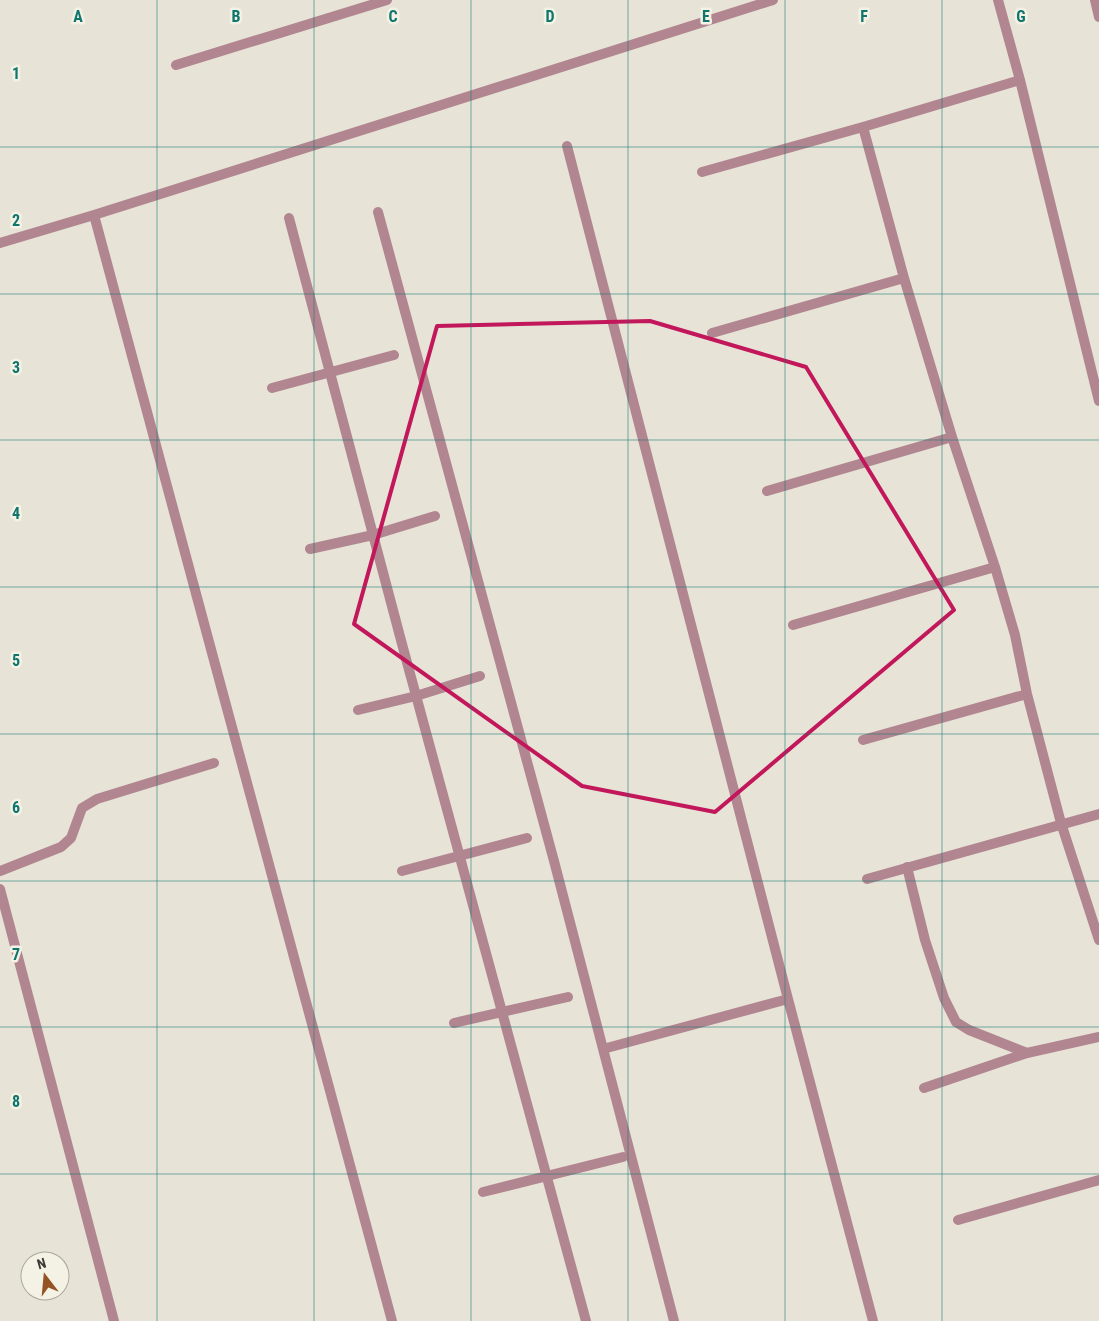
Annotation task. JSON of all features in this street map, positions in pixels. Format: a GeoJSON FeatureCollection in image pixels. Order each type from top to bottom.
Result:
{"type":"FeatureCollection","features":[{"type":"Feature","properties":{"kind":"street"},"geometry":{"type":"LineString","coordinates":[[176,65],[388,0]]}},
{"type":"Feature","properties":{"kind":"street"},"geometry":{"type":"LineString","coordinates":[[0,243],[773,0]]}},
{"type":"Feature","properties":{"kind":"street"},"geometry":{"type":"LineString","coordinates":[[998,0],[1020,80],[1099,401]]}},
{"type":"Feature","properties":{"kind":"street"},"geometry":{"type":"LineString","coordinates":[[1095,0],[1099,17]]}},
{"type":"Feature","properties":{"kind":"street"},"geometry":{"type":"LineString","coordinates":[[702,172],[863,127],[1020,80]]}},
{"type":"Feature","properties":{"kind":"street"},"geometry":{"type":"LineString","coordinates":[[863,127],[904,278],[1015,635],[1027,694],[1061,823],[1099,940]]}},
{"type":"Feature","properties":{"kind":"street"},"geometry":{"type":"LineString","coordinates":[[567,146],[873,1321]]}},
{"type":"Feature","properties":{"kind":"street"},"geometry":{"type":"LineString","coordinates":[[378,212],[554,860],[674,1321]]}},
{"type":"Feature","properties":{"kind":"street"},"geometry":{"type":"LineString","coordinates":[[94,215],[392,1321]]}},
{"type":"Feature","properties":{"kind":"street"},"geometry":{"type":"LineString","coordinates":[[290,218],[416,696],[586,1321]]}},
{"type":"Feature","properties":{"kind":"street"},"geometry":{"type":"LineString","coordinates":[[712,333],[904,278]]}},
{"type":"Feature","properties":{"kind":"street"},"geometry":{"type":"LineString","coordinates":[[272,388],[394,355]]}},
{"type":"Feature","properties":{"kind":"street"},"geometry":{"type":"LineString","coordinates":[[767,491],[952,437]]}},
{"type":"Feature","properties":{"kind":"street"},"geometry":{"type":"LineString","coordinates":[[310,549],[373,535],[435,516]]}},
{"type":"Feature","properties":{"kind":"street"},"geometry":{"type":"LineString","coordinates":[[793,625],[995,567]]}},
{"type":"Feature","properties":{"kind":"street"},"geometry":{"type":"LineString","coordinates":[[358,710],[416,696],[480,676]]}},
{"type":"Feature","properties":{"kind":"street"},"geometry":{"type":"LineString","coordinates":[[863,740],[1027,694]]}},
{"type":"Feature","properties":{"kind":"street"},"geometry":{"type":"LineString","coordinates":[[0,871],[61,847],[71,838],[82,808],[97,799],[214,763]]}},
{"type":"Feature","properties":{"kind":"street"},"geometry":{"type":"LineString","coordinates":[[867,879],[1061,823],[1099,814]]}},
{"type":"Feature","properties":{"kind":"street"},"geometry":{"type":"LineString","coordinates":[[402,871],[527,838]]}},
{"type":"Feature","properties":{"kind":"street"},"geometry":{"type":"LineString","coordinates":[[907,867],[925,940],[944,998],[956,1022],[969,1030],[1026,1053]]}},
{"type":"Feature","properties":{"kind":"street"},"geometry":{"type":"LineString","coordinates":[[0,889],[114,1321]]}},
{"type":"Feature","properties":{"kind":"street"},"geometry":{"type":"LineString","coordinates":[[454,1023],[568,997]]}},
{"type":"Feature","properties":{"kind":"street"},"geometry":{"type":"LineString","coordinates":[[603,1049],[788,999]]}},
{"type":"Feature","properties":{"kind":"street"},"geometry":{"type":"LineString","coordinates":[[924,1088],[1026,1053],[1099,1038]]}},
{"type":"Feature","properties":{"kind":"street"},"geometry":{"type":"LineString","coordinates":[[483,1192],[623,1157]]}},
{"type":"Feature","properties":{"kind":"street"},"geometry":{"type":"LineString","coordinates":[[958,1220],[1099,1180]]}},
{"type":"Feature","properties":{"kind":"highlighted area"},"geometry":{"type":"Polygon","coordinates":[[[650,321],[806,367],[954,610],[715,812],[582,786],[354,624],[437,326],[650,321]]]}}]}
